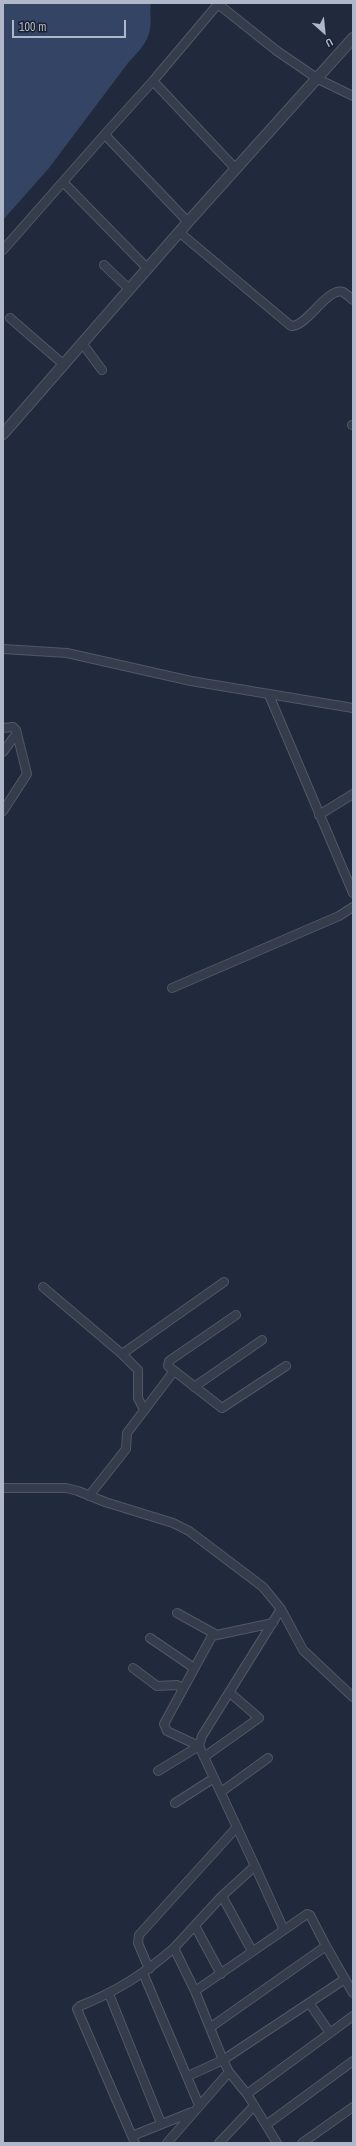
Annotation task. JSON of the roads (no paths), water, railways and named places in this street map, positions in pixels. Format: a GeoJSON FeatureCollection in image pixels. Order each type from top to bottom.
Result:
{"type":"FeatureCollection","features":[{"type":"Feature","properties":{"kind":"street"},"geometry":{"type":"LineString","coordinates":[[3,250],[153,82],[217,3],[228,6],[278,51],[318,79],[353,96]]}},
{"type":"Feature","properties":{"kind":"street"},"geometry":{"type":"LineString","coordinates":[[3,434],[235,168],[318,79],[353,38]]}},
{"type":"Feature","properties":{"kind":"street"},"geometry":{"type":"LineString","coordinates":[[153,82],[235,168]]}},
{"type":"Feature","properties":{"kind":"street"},"geometry":{"type":"LineString","coordinates":[[106,133],[107,137],[188,222]]}},
{"type":"Feature","properties":{"kind":"street"},"geometry":{"type":"LineString","coordinates":[[63,182],[148,269]]}},
{"type":"Feature","properties":{"kind":"street"},"geometry":{"type":"LineString","coordinates":[[179,232],[291,326],[300,323],[330,296],[337,292],[344,293],[353,300]]}},
{"type":"Feature","properties":{"kind":"street"},"geometry":{"type":"LineString","coordinates":[[104,265],[129,289]]}},
{"type":"Feature","properties":{"kind":"street"},"geometry":{"type":"LineString","coordinates":[[10,318],[63,364]]}},
{"type":"Feature","properties":{"kind":"street"},"geometry":{"type":"LineString","coordinates":[[82,343],[102,370]]}},
{"type":"Feature","properties":{"kind":"street"},"geometry":{"type":"LineString","coordinates":[[3,649],[49,650],[74,654],[191,681],[353,708]]}},
{"type":"Feature","properties":{"kind":"street"},"geometry":{"type":"LineString","coordinates":[[269,695],[353,893]]}},
{"type":"Feature","properties":{"kind":"street"},"geometry":{"type":"LineString","coordinates":[[3,728],[13,728],[17,733],[27,774],[3,811]]}},
{"type":"Feature","properties":{"kind":"street"},"geometry":{"type":"LineString","coordinates":[[3,752],[17,733]]}},
{"type":"Feature","properties":{"kind":"street"},"geometry":{"type":"LineString","coordinates":[[319,815],[353,794]]}},
{"type":"Feature","properties":{"kind":"street"},"geometry":{"type":"LineString","coordinates":[[172,988],[339,916],[353,907]]}},
{"type":"Feature","properties":{"kind":"street"},"geometry":{"type":"LineString","coordinates":[[122,1354],[224,1282]]}},
{"type":"Feature","properties":{"kind":"street"},"geometry":{"type":"LineString","coordinates":[[43,1286],[122,1354],[138,1370],[138,1398],[144,1410]]}},
{"type":"Feature","properties":{"kind":"street"},"geometry":{"type":"LineString","coordinates":[[236,1314],[169,1361],[168,1366],[222,1408],[286,1366]]}},
{"type":"Feature","properties":{"kind":"street"},"geometry":{"type":"LineString","coordinates":[[194,1387],[262,1340]]}},
{"type":"Feature","properties":{"kind":"street"},"geometry":{"type":"LineString","coordinates":[[89,1496],[126,1449],[127,1433],[174,1371]]}},
{"type":"Feature","properties":{"kind":"street"},"geometry":{"type":"LineString","coordinates":[[3,1488],[66,1488],[139,1514],[173,1523],[189,1531],[263,1587],[281,1609],[303,1650],[353,1697]]}},
{"type":"Feature","properties":{"kind":"street"},"geometry":{"type":"LineString","coordinates":[[158,1771],[199,1746],[202,1736],[281,1609]]}},
{"type":"Feature","properties":{"kind":"street"},"geometry":{"type":"LineString","coordinates":[[177,1613],[215,1634]]}},
{"type":"Feature","properties":{"kind":"street"},"geometry":{"type":"LineString","coordinates":[[273,1623],[215,1634],[212,1636],[164,1724],[167,1731],[199,1746],[284,1930]]}},
{"type":"Feature","properties":{"kind":"street"},"geometry":{"type":"LineString","coordinates":[[150,1638],[194,1668]]}},
{"type":"Feature","properties":{"kind":"street"},"geometry":{"type":"LineString","coordinates":[[133,1668],[157,1686],[177,1685],[183,1688]]}},
{"type":"Feature","properties":{"kind":"street"},"geometry":{"type":"LineString","coordinates":[[204,1757],[259,1718],[229,1692]]}},
{"type":"Feature","properties":{"kind":"street"},"geometry":{"type":"LineString","coordinates":[[221,1792],[268,1758]]}},
{"type":"Feature","properties":{"kind":"street"},"geometry":{"type":"LineString","coordinates":[[175,1803],[214,1778]]}},
{"type":"Feature","properties":{"kind":"street"},"geometry":{"type":"LineString","coordinates":[[197,2108],[188,2076],[146,1971],[138,1943],[139,1935],[237,1827]]}},
{"type":"Feature","properties":{"kind":"street"},"geometry":{"type":"LineString","coordinates":[[197,2108],[161,2123],[133,2140],[77,2010],[80,2006],[110,1994],[146,1971],[174,1948],[222,1896],[255,1866]]}},
{"type":"Feature","properties":{"kind":"street"},"geometry":{"type":"LineString","coordinates":[[222,1896],[252,1951]]}},
{"type":"Feature","properties":{"kind":"street"},"geometry":{"type":"LineString","coordinates":[[195,1991],[307,1914],[310,1915],[353,1993]]}},
{"type":"Feature","properties":{"kind":"street"},"geometry":{"type":"LineString","coordinates":[[195,1926],[221,1974]]}},
{"type":"Feature","properties":{"kind":"street"},"geometry":{"type":"LineString","coordinates":[[211,2027],[326,1946]]}},
{"type":"Feature","properties":{"kind":"street"},"geometry":{"type":"LineString","coordinates":[[174,1948],[211,2027],[229,2072],[247,2094],[277,2143]]}},
{"type":"Feature","properties":{"kind":"street"},"geometry":{"type":"LineString","coordinates":[[188,2076],[223,2060],[310,2004],[345,1979]]}},
{"type":"Feature","properties":{"kind":"street"},"geometry":{"type":"LineString","coordinates":[[110,1994],[161,2123]]}},
{"type":"Feature","properties":{"kind":"street"},"geometry":{"type":"LineString","coordinates":[[310,2004],[330,2034]]}},
{"type":"Feature","properties":{"kind":"street"},"geometry":{"type":"LineString","coordinates":[[247,2094],[353,2016]]}},
{"type":"Feature","properties":{"kind":"street"},"geometry":{"type":"LineString","coordinates":[[266,2125],[353,2061]]}},
{"type":"Feature","properties":{"kind":"street"},"geometry":{"type":"LineString","coordinates":[[167,2143],[229,2072]]}},
{"type":"Feature","properties":{"kind":"street"},"geometry":{"type":"LineString","coordinates":[[220,2143],[254,2106]]}},
{"type":"Feature","properties":{"kind":"street"},"geometry":{"type":"LineString","coordinates":[[302,2143],[353,2107]]}},
{"type":"Feature","properties":{"kind":"water"},"geometry":{"type":"Polygon","coordinates":[[[3,3],[151,3],[151,22],[149,34],[145,43],[128,63],[49,168],[3,220],[3,3]]]}}]}
